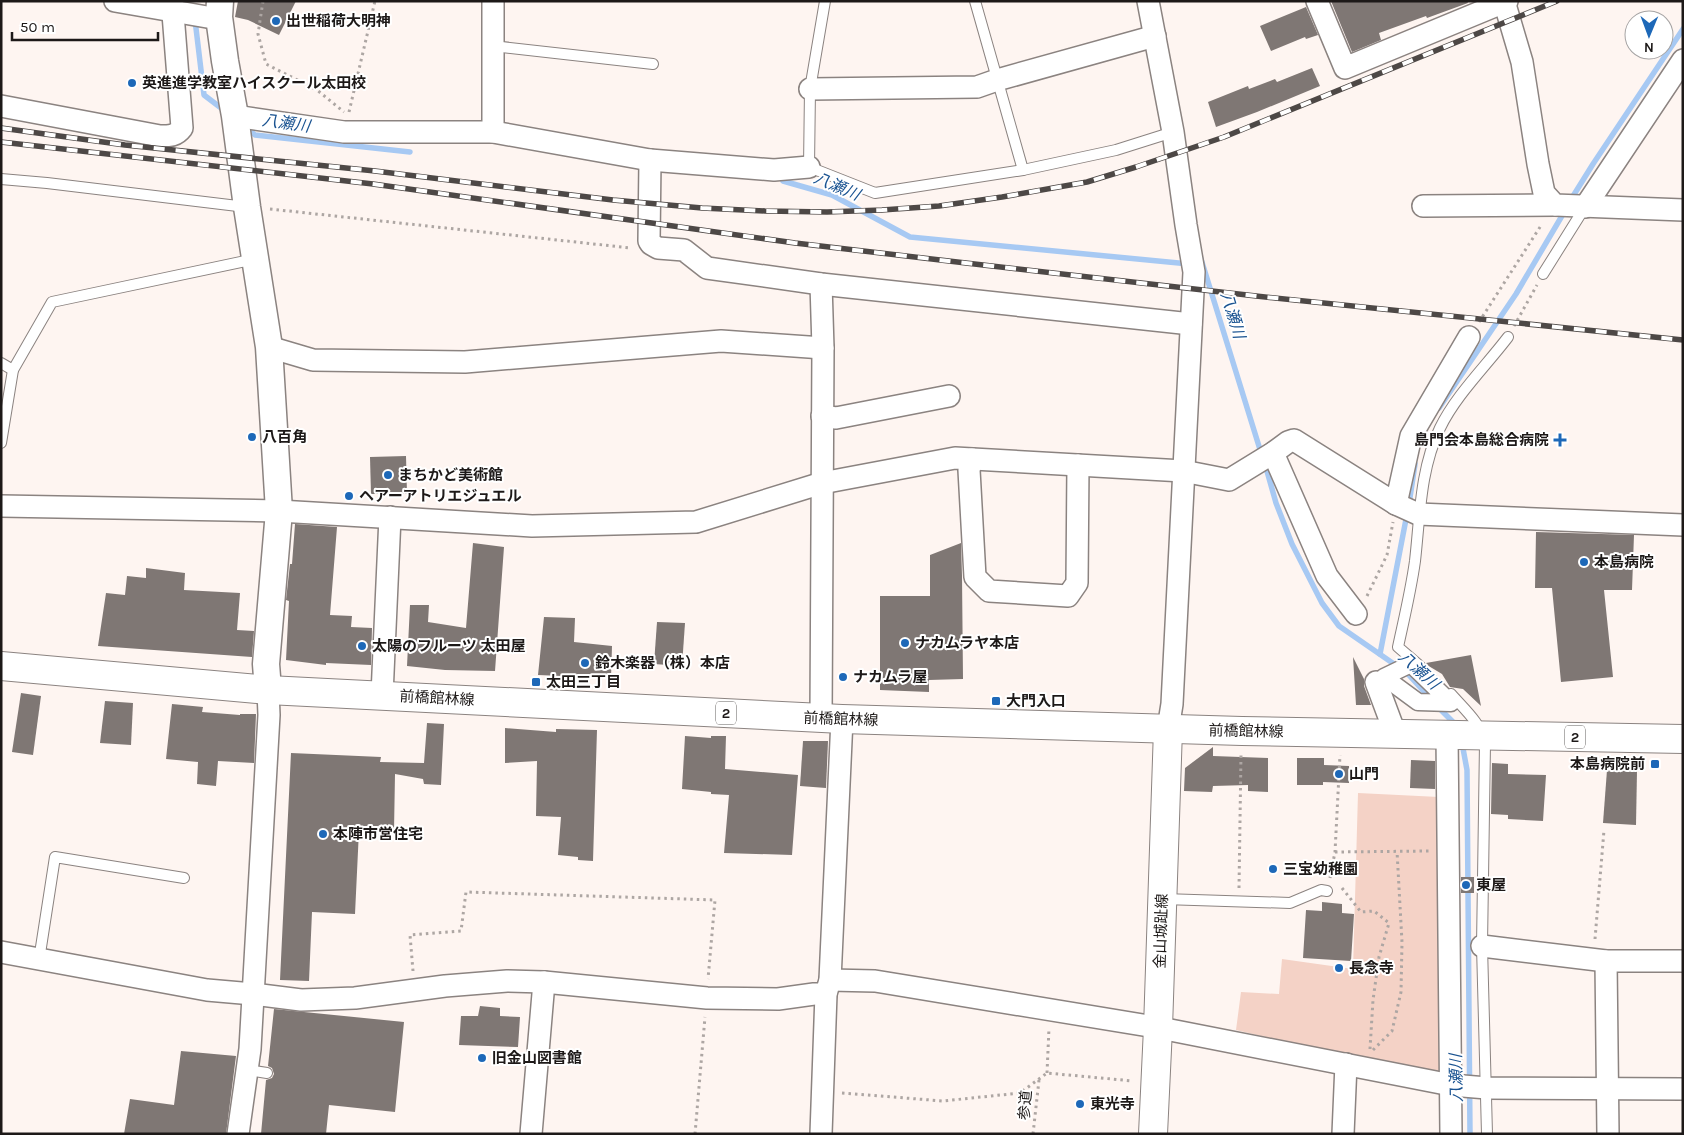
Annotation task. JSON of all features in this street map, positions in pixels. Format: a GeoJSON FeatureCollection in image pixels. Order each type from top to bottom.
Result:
{"type":"FeatureCollection","features":[{"type":"Feature","properties":{"kind":"main road","name":"前橋館林線"},"geometry":{"type":"LineString","coordinates":[[1,666],[268,690],[831,719],[1242,731],[1683,739]]}},
{"type":"Feature","properties":{"kind":"main road","name":"金山城趾線"},"geometry":{"type":"LineString","coordinates":[[1153,1134],[1168,729]]}},
{"type":"Feature","properties":{"kind":"street"},"geometry":{"type":"LineString","coordinates":[[115,1],[216,12],[235,116],[257,208],[256,259],[269,347],[279,511],[266,664],[269,715],[253,994],[257,1072],[238,1134]]}},
{"type":"Feature","properties":{"kind":"street"},"geometry":{"type":"LineString","coordinates":[[493,1],[493,132]]}},
{"type":"Feature","properties":{"kind":"street"},"geometry":{"type":"LineString","coordinates":[[1148,1],[1155,36],[1167,134],[1194,272],[1172,704],[1168,729]]}},
{"type":"Feature","properties":{"kind":"street"},"geometry":{"type":"LineString","coordinates":[[1317,1],[1345,68],[1505,2],[1522,62],[1544,193],[1556,205]]}},
{"type":"Feature","properties":{"kind":"street"},"geometry":{"type":"LineString","coordinates":[[1,106],[160,136],[177,134],[182,128],[175,8]]}},
{"type":"Feature","properties":{"kind":"street"},"geometry":{"type":"LineString","coordinates":[[810,89],[977,87],[1155,36]]}},
{"type":"Feature","properties":{"kind":"street"},"geometry":{"type":"LineString","coordinates":[[1584,207],[1683,60]]}},
{"type":"Feature","properties":{"kind":"street"},"geometry":{"type":"LineString","coordinates":[[235,116],[344,132],[493,132],[650,160],[774,170],[809,167]]}},
{"type":"Feature","properties":{"kind":"street"},"geometry":{"type":"LineString","coordinates":[[650,160],[649,240],[651,244],[658,248],[684,250],[707,268],[821,284],[1191,324]]}},
{"type":"Feature","properties":{"kind":"street"},"geometry":{"type":"LineString","coordinates":[[1423,206],[1556,205],[1683,210]]}},
{"type":"Feature","properties":{"kind":"street"},"geometry":{"type":"LineString","coordinates":[[821,284],[823,348],[822,483],[831,719],[828,987],[821,1134]]}},
{"type":"Feature","properties":{"kind":"street"},"geometry":{"type":"LineString","coordinates":[[1409,511],[1411,436],[1469,337]]}},
{"type":"Feature","properties":{"kind":"street"},"geometry":{"type":"LineString","coordinates":[[269,347],[313,360],[465,362],[721,341],[823,348]]}},
{"type":"Feature","properties":{"kind":"street"},"geometry":{"type":"LineString","coordinates":[[822,416],[836,418],[949,396]]}},
{"type":"Feature","properties":{"kind":"street"},"geometry":{"type":"LineString","coordinates":[[1,506],[279,511],[532,526],[696,522],[822,483],[954,458],[1183,471],[1221,478],[1273,454],[1288,442],[1294,440],[1409,511],[1683,525]]}},
{"type":"Feature","properties":{"kind":"street"},"geometry":{"type":"LineString","coordinates":[[1273,454],[1327,576],[1356,614]]}},
{"type":"Feature","properties":{"kind":"street"},"geometry":{"type":"LineString","coordinates":[[972,459],[969,470],[975,576],[989,591],[1068,596],[1077,583],[1078,465]]}},
{"type":"Feature","properties":{"kind":"street"},"geometry":{"type":"LineString","coordinates":[[382,695],[390,517]]}},
{"type":"Feature","properties":{"kind":"street"},"geometry":{"type":"LineString","coordinates":[[1376,682],[1395,733]]}},
{"type":"Feature","properties":{"kind":"street"},"geometry":{"type":"LineString","coordinates":[[1451,1134],[1448,850],[1462,734]]}},
{"type":"Feature","properties":{"kind":"street"},"geometry":{"type":"LineString","coordinates":[[1482,946],[1600,961],[1683,961]]}},
{"type":"Feature","properties":{"kind":"street"},"geometry":{"type":"LineString","coordinates":[[1,952],[207,990],[300,1000],[355,998],[445,986],[506,981],[544,982],[707,998],[778,999],[828,987],[875,981],[1158,1028],[1450,1085],[1487,1088],[1683,1089]]}},
{"type":"Feature","properties":{"kind":"street"},"geometry":{"type":"LineString","coordinates":[[1600,961],[1608,1090],[1608,1134]]}},
{"type":"Feature","properties":{"kind":"street"},"geometry":{"type":"LineString","coordinates":[[531,1134],[544,982]]}},
{"type":"Feature","properties":{"kind":"street"},"geometry":{"type":"LineString","coordinates":[[1343,1134],[1346,1064]]}},
{"type":"Feature","properties":{"kind":"lane"},"geometry":{"type":"LineString","coordinates":[[825,1],[810,89],[809,167],[875,194],[1023,170],[1116,150],[1167,134]]}},
{"type":"Feature","properties":{"kind":"lane"},"geometry":{"type":"LineString","coordinates":[[974,1],[1023,170]]}},
{"type":"Feature","properties":{"kind":"lane"},"geometry":{"type":"LineString","coordinates":[[493,46],[653,64]]}},
{"type":"Feature","properties":{"kind":"lane"},"geometry":{"type":"LineString","coordinates":[[1,179],[257,208]]}},
{"type":"Feature","properties":{"kind":"lane"},"geometry":{"type":"LineString","coordinates":[[1543,274],[1584,207]]}},
{"type":"Feature","properties":{"kind":"lane"},"geometry":{"type":"LineString","coordinates":[[1,443],[13,370],[52,302],[256,259]]}},
{"type":"Feature","properties":{"kind":"lane"},"geometry":{"type":"LineString","coordinates":[[1487,1134],[1482,946],[1485,743],[1462,734],[1473,718],[1446,688],[1398,647],[1415,562],[1409,511],[1430,450],[1450,409],[1508,337]]}},
{"type":"Feature","properties":{"kind":"lane"},"geometry":{"type":"LineString","coordinates":[[1,363],[13,370]]}},
{"type":"Feature","properties":{"kind":"lane"},"geometry":{"type":"LineString","coordinates":[[39,960],[55,857],[184,878]]}},
{"type":"Feature","properties":{"kind":"lane"},"geometry":{"type":"LineString","coordinates":[[1162,899],[1290,903],[1321,890],[1327,891]]}},
{"type":"Feature","properties":{"kind":"path"},"geometry":{"type":"LineString","coordinates":[[263,1],[258,34],[266,64],[317,90],[348,115],[375,1]]}},
{"type":"Feature","properties":{"kind":"path"},"geometry":{"type":"LineString","coordinates":[[1469,337],[1556,205]]}},
{"type":"Feature","properties":{"kind":"path"},"geometry":{"type":"LineString","coordinates":[[257,208],[641,249],[651,244]]}},
{"type":"Feature","properties":{"kind":"path"},"geometry":{"type":"LineString","coordinates":[[1508,337],[1543,274]]}},
{"type":"Feature","properties":{"kind":"path"},"geometry":{"type":"LineString","coordinates":[[1356,614],[1378,576],[1409,511]]}},
{"type":"Feature","properties":{"kind":"path"},"geometry":{"type":"LineString","coordinates":[[1239,902],[1242,731]]}},
{"type":"Feature","properties":{"kind":"path"},"geometry":{"type":"LineString","coordinates":[[1341,732],[1336,852],[1327,891],[1342,887],[1361,912],[1374,911],[1389,923],[1379,957],[1373,1000],[1370,1054],[1392,1031],[1401,992],[1402,942],[1397,851]]}},
{"type":"Feature","properties":{"kind":"path"},"geometry":{"type":"LineString","coordinates":[[1600,961],[1604,830]]}},
{"type":"Feature","properties":{"kind":"path"},"geometry":{"type":"LineString","coordinates":[[1336,852],[1448,850]]}},
{"type":"Feature","properties":{"kind":"path"},"geometry":{"type":"LineString","coordinates":[[414,990],[410,935],[461,931],[466,892],[715,900],[695,1134]]}},
{"type":"Feature","properties":{"kind":"path"},"geometry":{"type":"LineString","coordinates":[[823,1091],[943,1101],[1020,1093],[1047,1072],[1050,1010]]}},
{"type":"Feature","properties":{"kind":"path"},"geometry":{"type":"LineString","coordinates":[[1047,1072],[1156,1083]]}},
{"type":"Feature","properties":{"kind":"path","name":"参道"},"geometry":{"type":"LineString","coordinates":[[1034,1134],[1039,1079]]}},
{"type":"Feature","properties":{"kind":"shaded area","name":"長念寺"},"geometry":{"type":"Polygon","coordinates":[[[1358,793],[1439,797],[1442,1078],[1236,1030],[1241,992],[1279,994],[1282,959],[1353,969],[1358,793]]]}},
{"type":"Feature","properties":{"kind":"building"},"geometry":{"type":"Polygon","coordinates":[[[238,1],[296,1],[279,35],[248,20],[235,17],[238,1]]]}},
{"type":"Feature","properties":{"kind":"building"},"geometry":{"type":"Polygon","coordinates":[[[1331,1],[1467,1],[1468,3],[1379,33],[1381,40],[1352,52],[1331,1]]]}},
{"type":"Feature","properties":{"kind":"building"},"geometry":{"type":"Polygon","coordinates":[[[1306,7],[1318,35],[1306,39],[1305,37],[1271,51],[1260,26],[1306,7]]]}},
{"type":"Feature","properties":{"kind":"building"},"geometry":{"type":"Polygon","coordinates":[[[1312,68],[1320,86],[1216,127],[1208,102],[1248,86],[1249,89],[1275,79],[1277,82],[1312,68]]]}},
{"type":"Feature","properties":{"kind":"building","name":"まちかど美術館"},"geometry":{"type":"Polygon","coordinates":[[[406,456],[407,494],[371,494],[370,457],[406,456]]]}},
{"type":"Feature","properties":{"kind":"building"},"geometry":{"type":"Polygon","coordinates":[[[295,524],[337,527],[330,615],[352,616],[351,627],[372,628],[371,665],[326,663],[326,665],[286,660],[289,601],[286,600],[290,564],[292,564],[295,524]]]}},
{"type":"Feature","properties":{"kind":"building"},"geometry":{"type":"Polygon","coordinates":[[[1536,532],[1634,535],[1632,590],[1604,590],[1613,677],[1561,682],[1552,588],[1535,588],[1536,532]]]}},
{"type":"Feature","properties":{"kind":"building"},"geometry":{"type":"Polygon","coordinates":[[[473,543],[504,547],[495,671],[445,670],[407,666],[410,605],[429,605],[428,622],[466,628],[473,543]]]}},
{"type":"Feature","properties":{"kind":"building"},"geometry":{"type":"Polygon","coordinates":[[[961,543],[963,679],[929,680],[929,692],[880,690],[880,596],[930,596],[930,555],[961,543]]]}},
{"type":"Feature","properties":{"kind":"building"},"geometry":{"type":"Polygon","coordinates":[[[146,568],[185,573],[184,590],[240,593],[237,630],[254,631],[252,657],[98,646],[106,593],[125,595],[127,576],[146,578],[146,568]]]}},
{"type":"Feature","properties":{"kind":"building"},"geometry":{"type":"Polygon","coordinates":[[[544,617],[575,618],[574,642],[612,646],[611,678],[538,675],[544,617]]]}},
{"type":"Feature","properties":{"kind":"building"},"geometry":{"type":"Polygon","coordinates":[[[657,622],[685,623],[682,666],[654,664],[657,622]]]}},
{"type":"Feature","properties":{"kind":"building"},"geometry":{"type":"Polygon","coordinates":[[[1471,655],[1481,706],[1463,689],[1450,687],[1442,674],[1426,663],[1471,655]]]}},
{"type":"Feature","properties":{"kind":"building"},"geometry":{"type":"Polygon","coordinates":[[[1353,657],[1364,679],[1364,686],[1371,705],[1356,705],[1353,657]]]}},
{"type":"Feature","properties":{"kind":"building"},"geometry":{"type":"Polygon","coordinates":[[[21,693],[41,696],[33,755],[12,752],[21,693]]]}},
{"type":"Feature","properties":{"kind":"building"},"geometry":{"type":"Polygon","coordinates":[[[105,701],[133,703],[131,745],[100,743],[105,701]]]}},
{"type":"Feature","properties":{"kind":"building"},"geometry":{"type":"Polygon","coordinates":[[[172,704],[203,707],[202,712],[240,715],[256,714],[254,763],[218,761],[216,786],[197,784],[198,762],[166,759],[172,704]]]}},
{"type":"Feature","properties":{"kind":"building","name":"本陣市営住宅"},"geometry":{"type":"Polygon","coordinates":[[[427,723],[444,724],[441,785],[424,784],[423,779],[395,774],[394,831],[359,830],[355,914],[312,912],[309,981],[280,980],[291,753],[381,757],[380,762],[424,763],[427,723]]]}},
{"type":"Feature","properties":{"kind":"building"},"geometry":{"type":"Polygon","coordinates":[[[505,728],[556,732],[556,729],[597,730],[593,861],[578,860],[578,857],[558,855],[561,817],[536,816],[537,761],[505,763],[505,728]]]}},
{"type":"Feature","properties":{"kind":"building"},"geometry":{"type":"Polygon","coordinates":[[[685,736],[711,738],[711,736],[726,736],[725,769],[798,775],[792,855],[724,853],[729,795],[682,789],[685,736]]]}},
{"type":"Feature","properties":{"kind":"building"},"geometry":{"type":"Polygon","coordinates":[[[803,741],[828,741],[826,788],[800,786],[803,741]]]}},
{"type":"Feature","properties":{"kind":"building"},"geometry":{"type":"Polygon","coordinates":[[[1213,747],[1213,756],[1268,758],[1268,792],[1248,791],[1248,785],[1213,786],[1212,792],[1184,791],[1185,768],[1213,747]]]}},
{"type":"Feature","properties":{"kind":"building"},"geometry":{"type":"Polygon","coordinates":[[[1297,758],[1324,758],[1324,765],[1349,766],[1349,783],[1323,782],[1323,785],[1297,785],[1297,758]]]}},
{"type":"Feature","properties":{"kind":"building"},"geometry":{"type":"Polygon","coordinates":[[[1411,760],[1435,761],[1435,789],[1410,788],[1411,760]]]}},
{"type":"Feature","properties":{"kind":"building"},"geometry":{"type":"Polygon","coordinates":[[[1492,763],[1508,764],[1508,774],[1546,775],[1543,821],[1508,819],[1508,815],[1491,814],[1492,763]]]}},
{"type":"Feature","properties":{"kind":"building"},"geometry":{"type":"Polygon","coordinates":[[[1607,770],[1637,771],[1636,825],[1603,823],[1607,770]]]}},
{"type":"Feature","properties":{"kind":"building","name":"東屋"},"geometry":{"type":"Polygon","coordinates":[[[1461,877],[1474,877],[1474,893],[1461,893],[1461,877]]]}},
{"type":"Feature","properties":{"kind":"building"},"geometry":{"type":"Polygon","coordinates":[[[1322,902],[1342,904],[1342,913],[1354,914],[1351,961],[1303,958],[1306,910],[1322,911],[1322,902]]]}},
{"type":"Feature","properties":{"kind":"building"},"geometry":{"type":"Polygon","coordinates":[[[480,1006],[500,1008],[500,1016],[520,1017],[518,1047],[459,1045],[461,1016],[478,1016],[480,1006]]]}},
{"type":"Feature","properties":{"kind":"building"},"geometry":{"type":"Polygon","coordinates":[[[274,1009],[404,1022],[395,1112],[329,1105],[326,1134],[261,1134],[266,1080],[272,1078],[274,1074],[272,1068],[268,1066],[274,1009]]]}},
{"type":"Feature","properties":{"kind":"building"},"geometry":{"type":"Polygon","coordinates":[[[181,1051],[236,1056],[226,1134],[124,1134],[130,1099],[174,1105],[181,1051]]]}},
{"type":"Feature","properties":{"kind":"waterway","name":"八瀬川"},"geometry":{"type":"LineString","coordinates":[[195,20],[204,95],[225,111]]}},
{"type":"Feature","properties":{"kind":"waterway"},"geometry":{"type":"LineString","coordinates":[[1570,201],[1683,29]]}},
{"type":"Feature","properties":{"kind":"waterway","name":"八瀬川"},"geometry":{"type":"LineString","coordinates":[[246,127],[255,135],[410,152]]}},
{"type":"Feature","properties":{"kind":"waterway","name":"八瀬川"},"geometry":{"type":"LineString","coordinates":[[783,181],[832,195],[910,237],[1189,264]]}},
{"type":"Feature","properties":{"kind":"waterway"},"geometry":{"type":"LineString","coordinates":[[1439,408],[1516,294],[1566,209]]}},
{"type":"Feature","properties":{"kind":"waterway","name":"八瀬川"},"geometry":{"type":"LineString","coordinates":[[1201,259],[1262,456]]}},
{"type":"Feature","properties":{"kind":"waterway","name":"八瀬川"},"geometry":{"type":"LineString","coordinates":[[1265,464],[1276,503],[1292,544],[1322,603],[1339,626],[1407,673],[1430,698]]}},
{"type":"Feature","properties":{"kind":"waterway"},"geometry":{"type":"LineString","coordinates":[[1409,504],[1415,464]]}},
{"type":"Feature","properties":{"kind":"waterway"},"geometry":{"type":"LineString","coordinates":[[1380,654],[1407,514]]}},
{"type":"Feature","properties":{"kind":"waterway","name":"八瀬川"},"geometry":{"type":"LineString","coordinates":[[1438,707],[1456,725]]}},
{"type":"Feature","properties":{"kind":"waterway","name":"八瀬川"},"geometry":{"type":"LineString","coordinates":[[1462,743],[1467,770],[1470,1134]]}},
{"type":"Feature","properties":{"kind":"railway"},"geometry":{"type":"LineString","coordinates":[[1,128],[125,145],[375,171],[613,200],[702,208],[827,212],[939,206],[1087,182],[1136,167],[1224,137],[1557,1]]}},
{"type":"Feature","properties":{"kind":"railway"},"geometry":{"type":"LineString","coordinates":[[1,142],[373,184],[795,243],[1256,296],[1683,340]]}},
{"type":"Feature","properties":{"kind":"place","name":"出世稲荷大明神"},"geometry":{"type":"Point","coordinates":[276,21]}},
{"type":"Feature","properties":{"kind":"place","name":"英進進学教室ハイスクール太田校"},"geometry":{"type":"Point","coordinates":[132,83]}},
{"type":"Feature","properties":{"kind":"place","name":"八百角"},"geometry":{"type":"Point","coordinates":[252,437]}},
{"type":"Feature","properties":{"kind":"place","name":"島門会本島総合病院"},"geometry":{"type":"Point","coordinates":[1560,440]}},
{"type":"Feature","properties":{"kind":"place","name":"まちかど美術館"},"geometry":{"type":"Point","coordinates":[388,475]}},
{"type":"Feature","properties":{"kind":"place","name":"ヘアーアトリエジュエル"},"geometry":{"type":"Point","coordinates":[349,496]}},
{"type":"Feature","properties":{"kind":"place","name":"本島病院"},"geometry":{"type":"Point","coordinates":[1584,562]}},
{"type":"Feature","properties":{"kind":"place","name":"ナカムラヤ本店"},"geometry":{"type":"Point","coordinates":[905,643]}},
{"type":"Feature","properties":{"kind":"place","name":"太陽のフルーツ 太田屋"},"geometry":{"type":"Point","coordinates":[362,646]}},
{"type":"Feature","properties":{"kind":"place","name":"鈴木楽器（株）本店"},"geometry":{"type":"Point","coordinates":[585,663]}},
{"type":"Feature","properties":{"kind":"place","name":"ナカムラ屋"},"geometry":{"type":"Point","coordinates":[843,677]}},
{"type":"Feature","properties":{"kind":"place","name":"太田三丁目"},"geometry":{"type":"Point","coordinates":[536,682]}},
{"type":"Feature","properties":{"kind":"place","name":"大門入口"},"geometry":{"type":"Point","coordinates":[996,701]}},
{"type":"Feature","properties":{"kind":"place","name":"本島病院前"},"geometry":{"type":"Point","coordinates":[1655,764]}},
{"type":"Feature","properties":{"kind":"place","name":"山門"},"geometry":{"type":"Point","coordinates":[1339,774]}},
{"type":"Feature","properties":{"kind":"place","name":"本陣市営住宅"},"geometry":{"type":"Point","coordinates":[323,834]}},
{"type":"Feature","properties":{"kind":"place","name":"三宝幼稚園"},"geometry":{"type":"Point","coordinates":[1273,869]}},
{"type":"Feature","properties":{"kind":"place","name":"東屋"},"geometry":{"type":"Point","coordinates":[1466,885]}},
{"type":"Feature","properties":{"kind":"place","name":"長念寺"},"geometry":{"type":"Point","coordinates":[1339,968]}},
{"type":"Feature","properties":{"kind":"place","name":"旧金山図書館"},"geometry":{"type":"Point","coordinates":[482,1058]}},
{"type":"Feature","properties":{"kind":"place","name":"東光寺"},"geometry":{"type":"Point","coordinates":[1080,1104]}}]}
